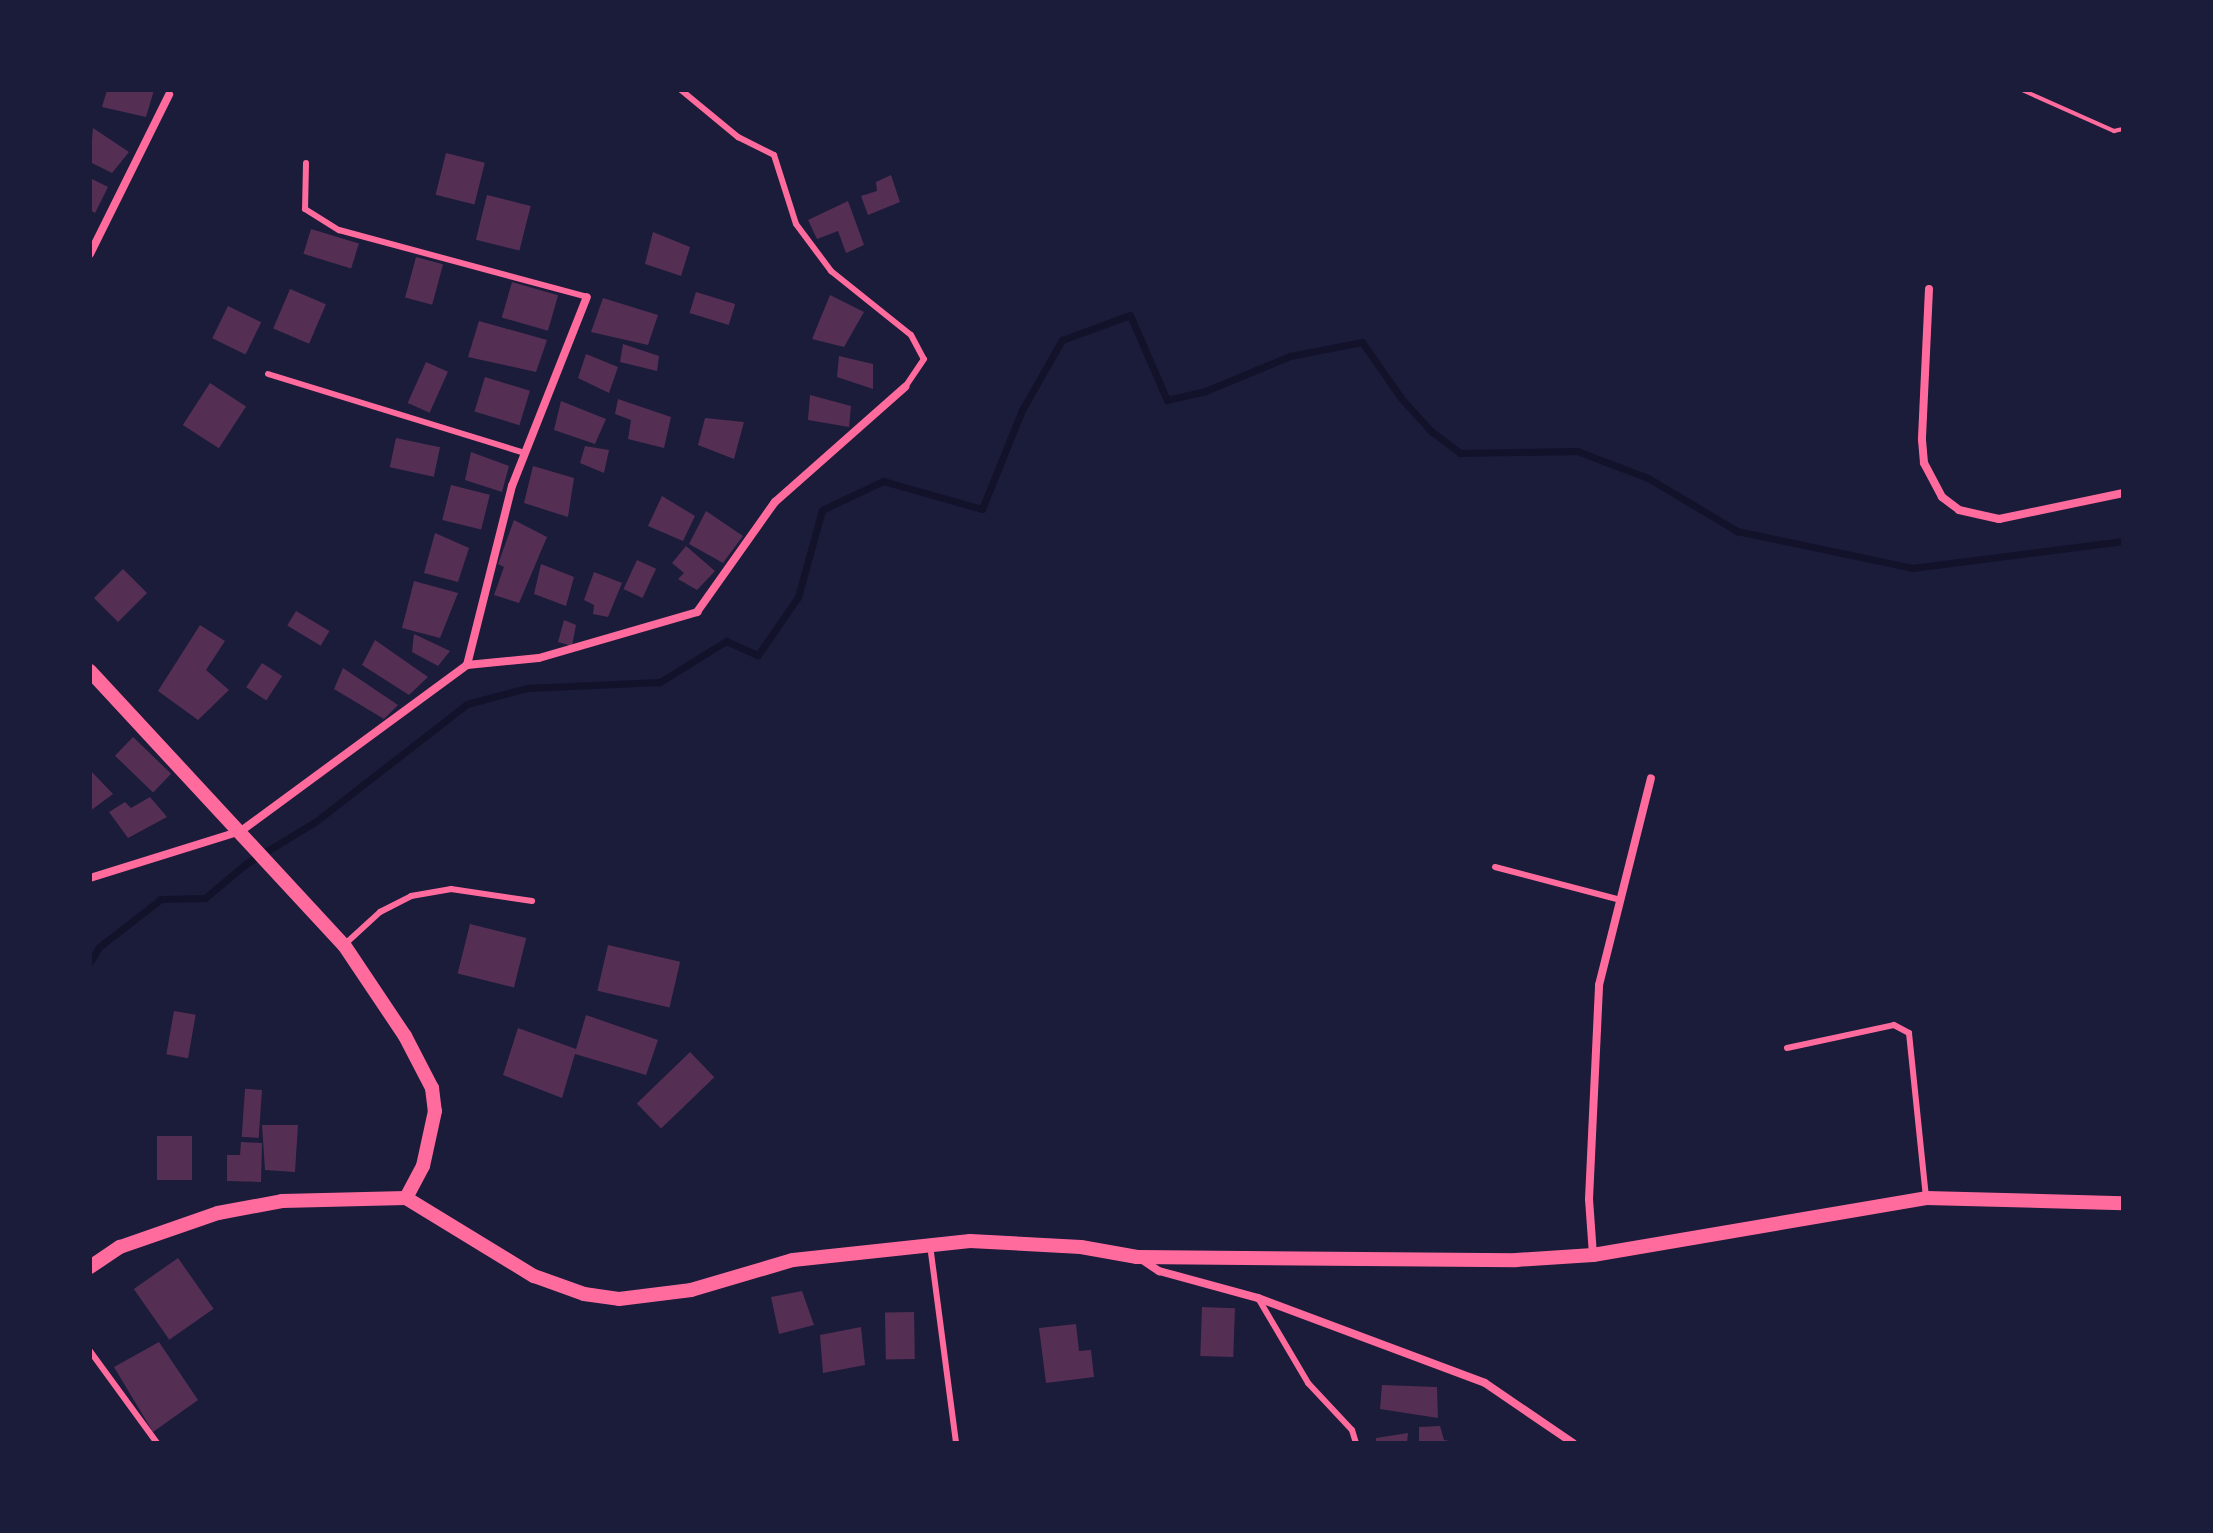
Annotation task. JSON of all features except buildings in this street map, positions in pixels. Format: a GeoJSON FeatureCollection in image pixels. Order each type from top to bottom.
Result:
{"type":"FeatureCollection","features":[{"type":"Feature","properties":{"kind":"street"},"geometry":{"type":"LineString","coordinates":[[90,254],[169,95]]}},
{"type":"Feature","properties":{"kind":"street"},"geometry":{"type":"LineString","coordinates":[[1929,289],[1922,440],[1927,473],[1942,497],[1970,514],[1999,519],[2123,493]]}},
{"type":"Feature","properties":{"kind":"street"},"geometry":{"type":"LineString","coordinates":[[467,665],[525,453],[587,297]]}},
{"type":"Feature","properties":{"kind":"street"},"geometry":{"type":"LineString","coordinates":[[90,878],[241,831],[467,665],[539,658],[697,612],[775,502],[905,387]]}},
{"type":"Feature","properties":{"kind":"street"},"geometry":{"type":"LineString","coordinates":[[90,671],[344,945],[405,1036],[432,1088],[435,1128],[406,1198]]}},
{"type":"Feature","properties":{"kind":"street"},"geometry":{"type":"LineString","coordinates":[[1593,1255],[1589,1199],[1595,1031],[1617,899],[1635,850],[1651,778]]}},
{"type":"Feature","properties":{"kind":"street"},"geometry":{"type":"LineString","coordinates":[[90,1267],[120,1247],[218,1213],[282,1201],[406,1198],[534,1276],[571,1291],[619,1299],[691,1290],[793,1260],[930,1245],[1050,1245],[1137,1257],[1405,1261],[1593,1255],[1926,1198],[2123,1203]]}},
{"type":"Feature","properties":{"kind":"street"},"geometry":{"type":"LineString","coordinates":[[1137,1257],[1159,1271],[1258,1298],[1485,1383],[1573,1443]]}},
{"type":"Feature","properties":{"kind":"lane"},"geometry":{"type":"LineString","coordinates":[[681,90],[738,137],[774,155],[796,224],[831,271],[911,335],[924,359],[905,387]]}},
{"type":"Feature","properties":{"kind":"lane"},"geometry":{"type":"LineString","coordinates":[[306,163],[305,209],[339,230],[587,297]]}},
{"type":"Feature","properties":{"kind":"lane"},"geometry":{"type":"LineString","coordinates":[[268,374],[525,453]]}},
{"type":"Feature","properties":{"kind":"lane"},"geometry":{"type":"LineString","coordinates":[[1495,867],[1617,899]]}},
{"type":"Feature","properties":{"kind":"lane"},"geometry":{"type":"LineString","coordinates":[[344,945],[380,912],[421,893],[451,889],[532,901]]}},
{"type":"Feature","properties":{"kind":"lane"},"geometry":{"type":"LineString","coordinates":[[1787,1048],[1894,1025],[1909,1033],[1926,1198]]}},
{"type":"Feature","properties":{"kind":"lane"},"geometry":{"type":"LineString","coordinates":[[930,1245],[956,1443]]}},
{"type":"Feature","properties":{"kind":"lane"},"geometry":{"type":"LineString","coordinates":[[1258,1298],[1308,1383],[1352,1430],[1356,1443]]}},
{"type":"Feature","properties":{"kind":"lane"},"geometry":{"type":"LineString","coordinates":[[90,1351],[157,1443]]}},
{"type":"Feature","properties":{"kind":"path"},"geometry":{"type":"LineString","coordinates":[[2022,90],[2114,131],[2123,129]]}},
{"type":"Feature","properties":{"kind":"waterway"},"geometry":{"type":"LineString","coordinates":[[90,962],[99,947],[161,899],[205,898],[247,863],[315,822],[467,704],[527,688],[660,682],[726,641],[758,655],[798,597],[822,510],[883,481],[982,509],[1022,410],[1062,340],[1130,315],[1167,400],[1203,392],[1290,356],[1362,342],[1401,398],[1431,431],[1460,453],[1577,451],[1648,478],[1737,531],[1912,568],[2123,541]]}}]}
